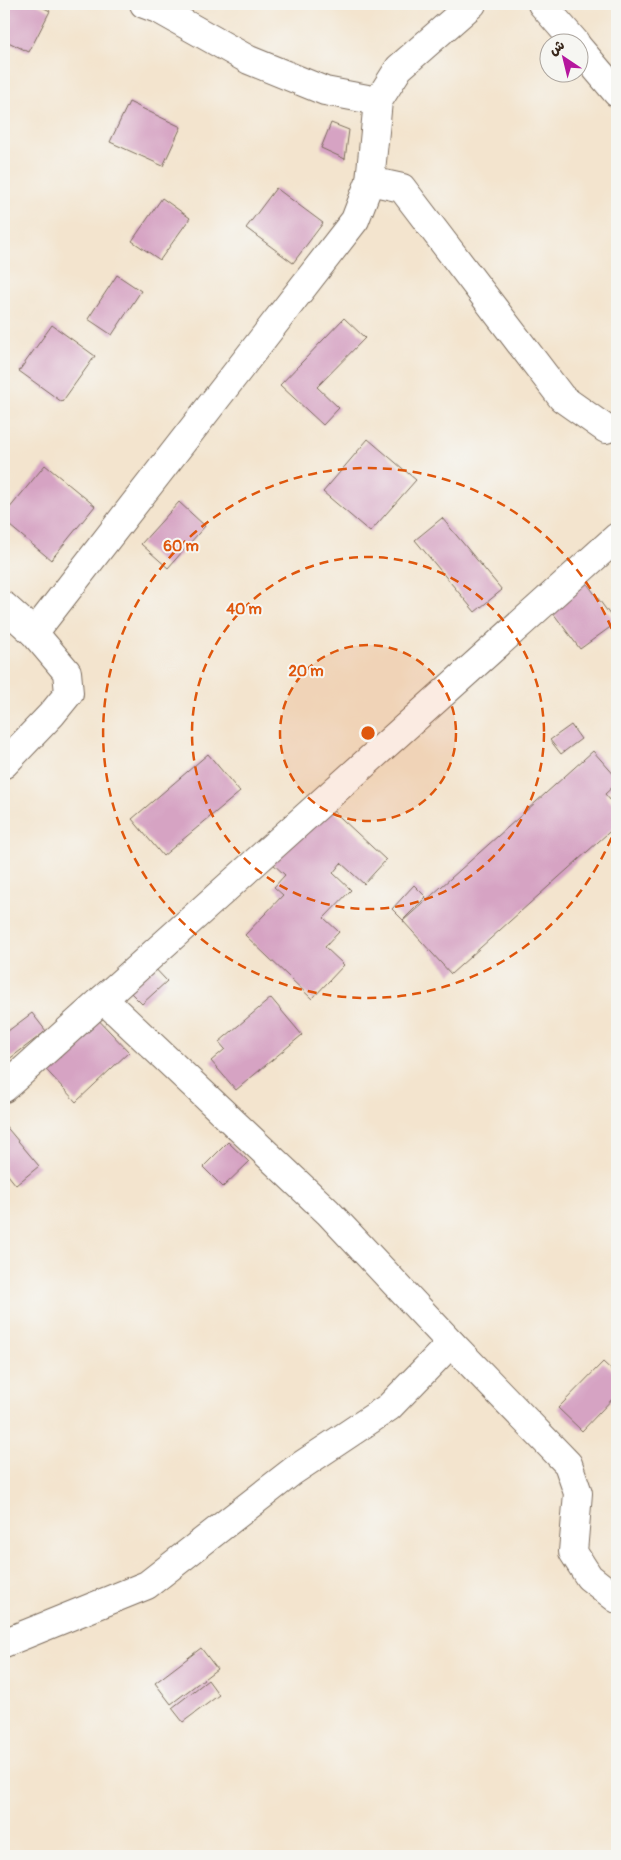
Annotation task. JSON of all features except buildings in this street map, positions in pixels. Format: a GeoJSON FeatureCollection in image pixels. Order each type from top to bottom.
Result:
{"type":"FeatureCollection","features":[{"type":"Feature","properties":{"kind":"street"},"geometry":{"type":"LineString","coordinates":[[144,4],[160,10],[249,60],[325,91],[378,101]]}},
{"type":"Feature","properties":{"kind":"street"},"geometry":{"type":"LineString","coordinates":[[34,633],[355,220],[370,181],[378,101],[398,68],[472,4]]}},
{"type":"Feature","properties":{"kind":"street"},"geometry":{"type":"LineString","coordinates":[[542,4],[566,32]]}},
{"type":"Feature","properties":{"kind":"street"},"geometry":{"type":"LineString","coordinates":[[588,59],[617,93]]}},
{"type":"Feature","properties":{"kind":"street"},"geometry":{"type":"LineString","coordinates":[[370,181],[402,188],[562,398],[614,427]]}},
{"type":"Feature","properties":{"kind":"street"},"geometry":{"type":"LineString","coordinates":[[4,1088],[617,537]]}},
{"type":"Feature","properties":{"kind":"street"},"geometry":{"type":"LineString","coordinates":[[4,606],[34,633],[67,672],[69,693],[52,714],[4,764]]}},
{"type":"Feature","properties":{"kind":"street"},"geometry":{"type":"LineString","coordinates":[[103,999],[328,1212],[568,1464],[578,1493],[573,1552],[589,1577],[617,1599]]}},
{"type":"Feature","properties":{"kind":"street"},"geometry":{"type":"LineString","coordinates":[[4,1644],[147,1585],[293,1471],[389,1406],[451,1343]]}}]}
